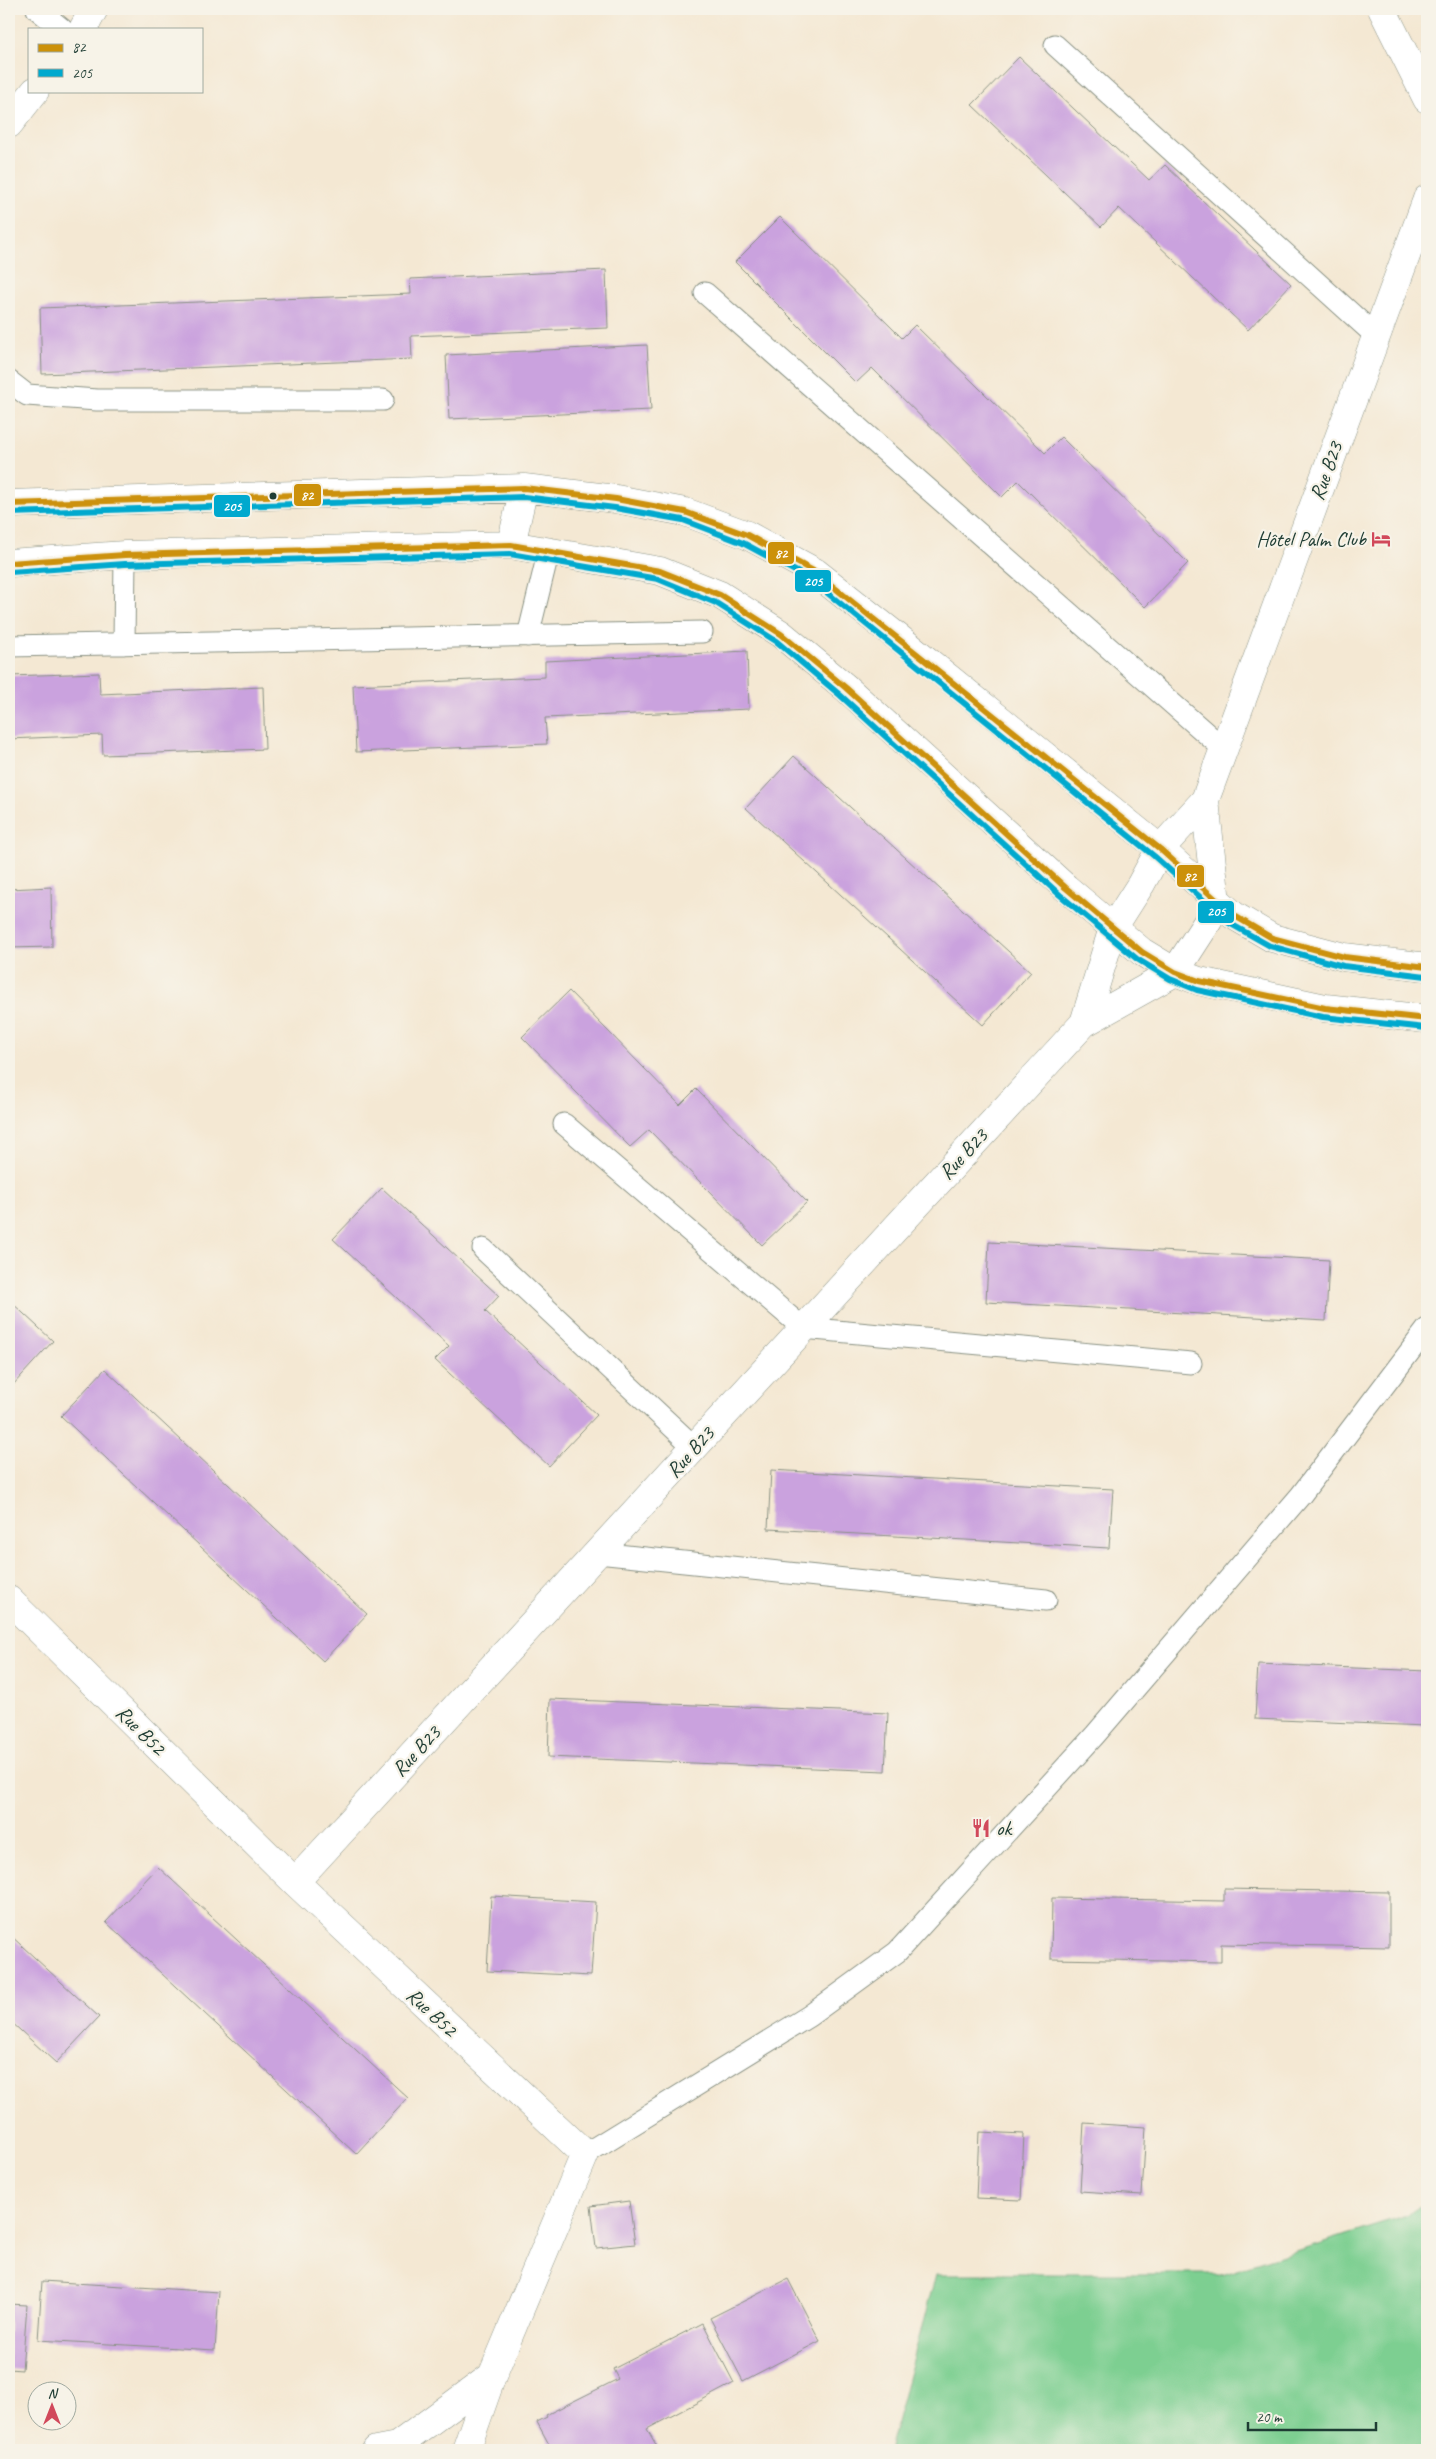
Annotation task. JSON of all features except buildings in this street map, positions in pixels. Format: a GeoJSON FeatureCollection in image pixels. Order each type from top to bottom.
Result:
{"type":"FeatureCollection","features":[{"type":"Feature","properties":{"kind":"street"},"geometry":{"type":"LineString","coordinates":[[84,28],[94,9]]}},
{"type":"Feature","properties":{"kind":"street"},"geometry":{"type":"LineString","coordinates":[[1382,9],[1427,99]]}},
{"type":"Feature","properties":{"kind":"street"},"geometry":{"type":"LineString","coordinates":[[9,124],[34,92]]}},
{"type":"Feature","properties":{"kind":"street","name":"Rue B23"},"geometry":{"type":"LineString","coordinates":[[1205,800],[1427,199]]}},
{"type":"Feature","properties":{"kind":"street"},"geometry":{"type":"LineString","coordinates":[[511,545],[524,488]]}},
{"type":"Feature","properties":{"kind":"street"},"geometry":{"type":"LineString","coordinates":[[9,504],[524,488],[616,499],[685,512],[746,535],[814,572],[1160,849],[1216,902],[1272,938],[1344,957],[1427,967]]}},
{"type":"Feature","properties":{"kind":"street"},"geometry":{"type":"LineString","coordinates":[[9,563],[125,555],[511,545],[549,550],[660,571],[720,596],[781,634],[846,688],[1113,928],[1142,952],[1174,972],[1199,982],[1325,1008],[1427,1019]]}},
{"type":"Feature","properties":{"kind":"street"},"geometry":{"type":"LineString","coordinates":[[1084,1022],[1113,928],[1141,884],[1160,849],[1205,800]]}},
{"type":"Feature","properties":{"kind":"street"},"geometry":{"type":"LineString","coordinates":[[1084,1022],[1174,972],[1208,921],[1216,902],[1205,800]]}},
{"type":"Feature","properties":{"kind":"street","name":"Rue B23"},"geometry":{"type":"LineString","coordinates":[[295,1882],[1084,1022]]}},
{"type":"Feature","properties":{"kind":"street","name":"Rue B52"},"geometry":{"type":"LineString","coordinates":[[10,1605],[295,1882],[585,2154]]}},
{"type":"Feature","properties":{"kind":"street"},"geometry":{"type":"LineString","coordinates":[[466,2450],[492,2376],[585,2154]]}},
{"type":"Feature","properties":{"kind":"street"},"geometry":{"type":"LineString","coordinates":[[376,2450],[397,2446],[492,2376]]}},
{"type":"Feature","properties":{"kind":"lane"},"geometry":{"type":"LineString","coordinates":[[37,9],[61,28]]}},
{"type":"Feature","properties":{"kind":"lane"},"geometry":{"type":"LineString","coordinates":[[1056,45],[1376,336]]}},
{"type":"Feature","properties":{"kind":"lane"},"geometry":{"type":"LineString","coordinates":[[705,293],[1225,750]]}},
{"type":"Feature","properties":{"kind":"lane"},"geometry":{"type":"LineString","coordinates":[[9,381],[27,395],[97,400],[383,400]]}},
{"type":"Feature","properties":{"kind":"lane"},"geometry":{"type":"LineString","coordinates":[[528,636],[549,550]]}},
{"type":"Feature","properties":{"kind":"lane"},"geometry":{"type":"LineString","coordinates":[[124,644],[125,555]]}},
{"type":"Feature","properties":{"kind":"lane"},"geometry":{"type":"LineString","coordinates":[[9,646],[702,632]]}},
{"type":"Feature","properties":{"kind":"lane"},"geometry":{"type":"LineString","coordinates":[[564,1124],[803,1328],[1191,1363]]}},
{"type":"Feature","properties":{"kind":"lane"},"geometry":{"type":"LineString","coordinates":[[483,1250],[694,1447]]}},
{"type":"Feature","properties":{"kind":"lane"},"geometry":{"type":"LineString","coordinates":[[585,2154],[809,2016],[897,1952],[1095,1735],[1301,1495],[1427,1329]]}},
{"type":"Feature","properties":{"kind":"lane"},"geometry":{"type":"LineString","coordinates":[[598,1553],[1046,1600]]}},
{"type":"Feature","properties":{"kind":"green space"},"geometry":{"type":"Polygon","coordinates":[[[1427,2198],[1427,2450],[889,2450],[936,2274],[1222,2274],[1407,2216],[1427,2198]]]}},
{"type":"Feature","properties":{"kind":"transit line","name":"82"},"geometry":{"type":"LineString","coordinates":[[9,504],[524,488],[616,499],[685,512],[747,535],[815,572],[1160,849],[1233,915],[1272,938],[1344,957],[1427,967]]}},
{"type":"Feature","properties":{"kind":"transit line","name":"205"},"geometry":{"type":"LineString","coordinates":[[9,513],[524,497],[615,508],[683,520],[743,543],[810,579],[1154,856],[1229,923],[1270,946],[1343,966],[1426,976]]}},
{"type":"Feature","properties":{"kind":"transit line","name":"82"},"geometry":{"type":"LineString","coordinates":[[9,563],[125,555],[511,545],[660,571],[720,595],[781,634],[846,688],[1066,888],[1142,952],[1175,972],[1199,981],[1325,1008],[1427,1019]]}},
{"type":"Feature","properties":{"kind":"transit line","name":"205"},"geometry":{"type":"LineString","coordinates":[[10,572],[125,564],[510,554],[658,579],[716,603],[776,641],[840,695],[1060,895],[1137,959],[1170,979],[1197,990],[1323,1017],[1426,1028]]}},
{"type":"Feature","properties":{"kind":"place","name":"Hôtel Palm Club"},"geometry":{"type":"Point","coordinates":[1381,539]}},
{"type":"Feature","properties":{"kind":"place","name":"ok"},"geometry":{"type":"Point","coordinates":[981,1828]}}]}
